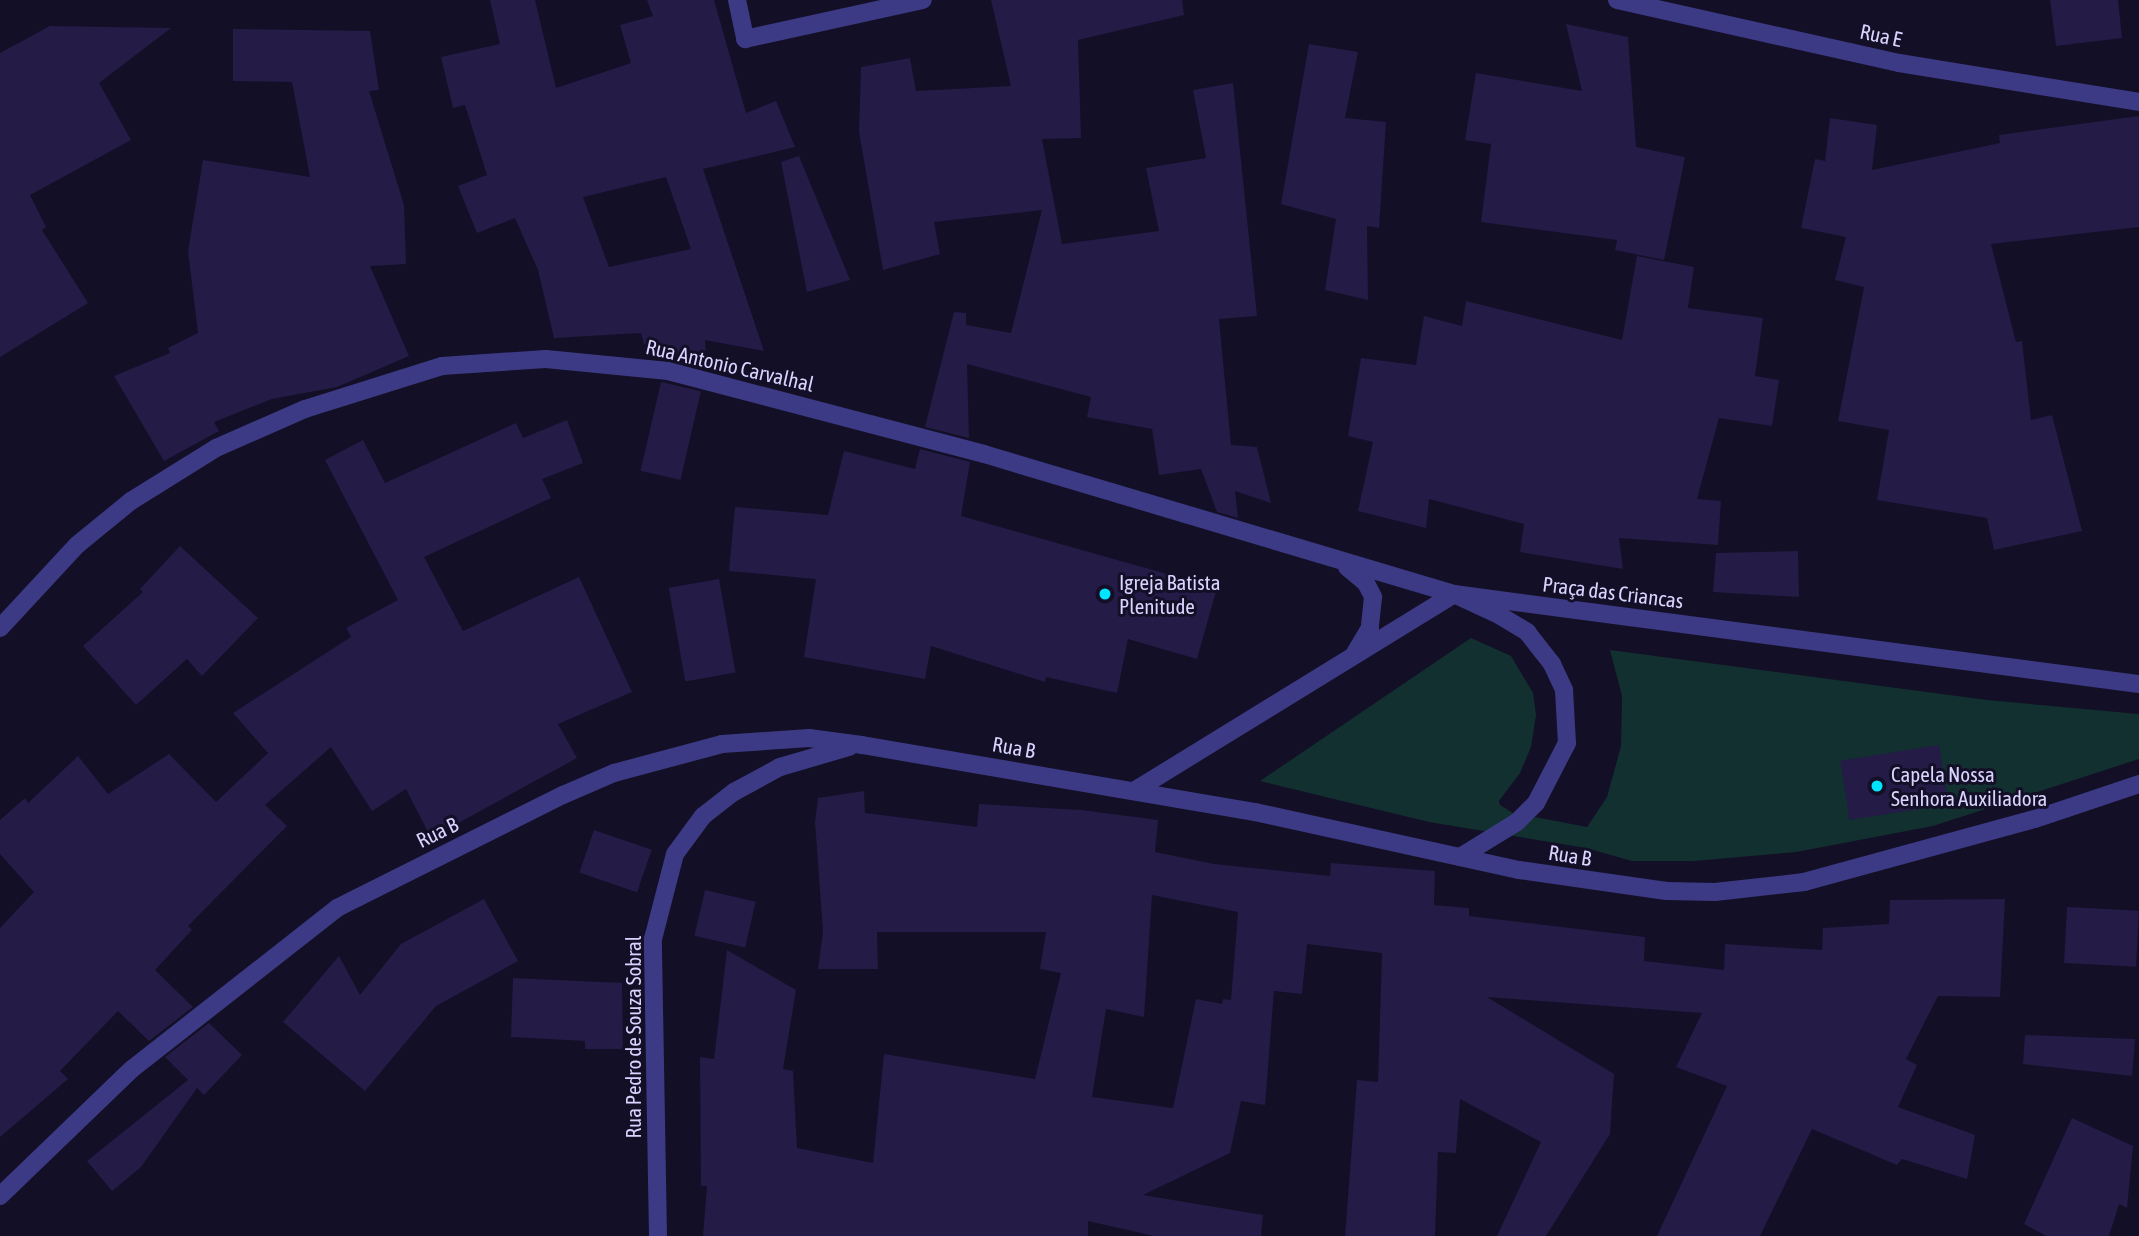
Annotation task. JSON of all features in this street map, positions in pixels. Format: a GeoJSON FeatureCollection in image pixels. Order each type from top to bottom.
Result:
{"type":"FeatureCollection","features":[{"type":"Feature","properties":{"kind":"street"},"geometry":{"type":"LineString","coordinates":[[737,0],[745,38],[923,0]]}},
{"type":"Feature","properties":{"kind":"street","name":"Rua E"},"geometry":{"type":"LineString","coordinates":[[1616,0],[1899,63],[2139,102]]}},
{"type":"Feature","properties":{"kind":"street","name":"Rua Antonio Carvalhal"},"geometry":{"type":"LineString","coordinates":[[0,628],[77,545],[131,501],[216,448],[366,387],[442,366],[490,361],[609,363],[733,385],[984,454],[1454,594]]}},
{"type":"Feature","properties":{"kind":"street","name":"Rua Antonio Carvalhal"},"geometry":{"type":"LineString","coordinates":[[1342,562],[1366,583],[1373,597],[1370,628],[1353,656]]}},
{"type":"Feature","properties":{"kind":"street"},"geometry":{"type":"LineString","coordinates":[[1134,791],[1454,594],[1527,632],[1552,664],[1564,690],[1568,717],[1567,743],[1536,803],[1517,822],[1461,857]]}},
{"type":"Feature","properties":{"kind":"street","name":"Praça das Criancas"},"geometry":{"type":"LineString","coordinates":[[1454,594],[2139,684]]}},
{"type":"Feature","properties":{"kind":"street","name":"Rua B"},"geometry":{"type":"LineString","coordinates":[[0,1195],[132,1069],[337,908],[563,795],[664,758],[764,739],[809,738],[862,745],[1134,791],[1461,857],[1647,889],[1740,889],[1804,882],[1916,853],[2139,784]]}},
{"type":"Feature","properties":{"kind":"street","name":"Rua Pedro de Souza Sobral"},"geometry":{"type":"LineString","coordinates":[[658,1236],[653,939],[675,854],[704,816],[734,792],[780,767],[862,745]]}},
{"type":"Feature","properties":{"kind":"green space"},"geometry":{"type":"Polygon","coordinates":[[[1471,638],[1511,656],[1533,693],[1536,715],[1531,747],[1520,773],[1499,801],[1500,805],[1513,813],[1587,827],[1607,797],[1621,746],[1622,696],[1610,650],[1987,700],[2139,714],[2139,759],[1933,826],[1796,852],[1694,861],[1632,861],[1586,848],[1429,822],[1260,781],[1471,638]]]}},
{"type":"Feature","properties":{"kind":"building"},"geometry":{"type":"Polygon","coordinates":[[[490,0],[535,0],[556,88],[631,63],[620,25],[653,16],[647,0],[714,0],[746,113],[776,101],[795,147],[703,169],[764,351],[705,340],[706,354],[701,353],[701,368],[660,359],[660,347],[644,344],[641,333],[554,338],[538,270],[515,218],[477,233],[458,186],[487,175],[465,105],[453,108],[441,57],[500,44],[490,0]],[[666,177],[583,197],[609,267],[691,249],[666,177]]]}},
{"type":"Feature","properties":{"kind":"building"},"geometry":{"type":"Polygon","coordinates":[[[991,0],[1182,0],[1184,15],[1078,40],[1081,138],[1042,139],[1062,244],[1159,231],[1146,168],[1206,158],[1193,90],[1233,83],[1257,316],[1219,319],[1231,445],[1257,447],[1271,503],[1235,491],[1238,518],[1217,512],[1201,469],[1159,475],[1152,429],[1087,417],[1091,397],[967,364],[969,438],[925,427],[954,312],[966,313],[966,325],[1011,333],[1042,210],[934,222],[940,254],[883,270],[859,132],[861,67],[910,58],[916,91],[1011,86],[991,0]]]}},
{"type":"Feature","properties":{"kind":"building"},"geometry":{"type":"Polygon","coordinates":[[[2050,0],[2118,0],[2122,38],[2056,46],[2050,0]]]}},
{"type":"Feature","properties":{"kind":"building"},"geometry":{"type":"Polygon","coordinates":[[[1566,24],[1628,37],[1636,147],[1685,157],[1664,260],[1615,250],[1617,240],[1481,222],[1491,144],[1465,140],[1476,73],[1582,91],[1566,24]]]}},
{"type":"Feature","properties":{"kind":"building"},"geometry":{"type":"Polygon","coordinates":[[[50,26],[171,28],[99,83],[131,140],[30,195],[46,227],[42,230],[88,303],[0,357],[0,53],[50,26]]]}},
{"type":"Feature","properties":{"kind":"building"},"geometry":{"type":"Polygon","coordinates":[[[233,29],[370,31],[379,90],[369,91],[404,205],[406,264],[370,266],[409,356],[337,387],[272,399],[214,422],[219,431],[164,461],[114,376],[170,353],[168,348],[198,333],[188,251],[203,160],[310,177],[292,82],[233,81],[233,29]]]}},
{"type":"Feature","properties":{"kind":"building"},"geometry":{"type":"Polygon","coordinates":[[[1309,44],[1358,52],[1345,118],[1386,122],[1379,228],[1367,226],[1368,300],[1325,290],[1336,219],[1281,204],[1309,44]]]}},
{"type":"Feature","properties":{"kind":"building"},"geometry":{"type":"Polygon","coordinates":[[[2139,116],[2139,227],[1991,244],[2016,342],[2022,341],[2031,420],[2052,415],[2082,531],[1994,550],[1987,518],[1877,500],[1889,430],[1838,421],[1864,287],[1835,280],[1846,237],[1801,228],[1815,159],[1825,161],[1830,118],[1877,125],[1872,170],[2000,143],[1999,135],[2139,116]]]}},
{"type":"Feature","properties":{"kind":"building"},"geometry":{"type":"Polygon","coordinates":[[[799,156],[850,280],[807,292],[781,162],[799,156]]]}},
{"type":"Feature","properties":{"kind":"building"},"geometry":{"type":"Polygon","coordinates":[[[1637,256],[1694,267],[1688,308],[1763,318],[1755,376],[1779,380],[1772,426],[1719,418],[1697,499],[1721,501],[1718,545],[1619,538],[1623,569],[1520,552],[1524,524],[1429,499],[1426,528],[1358,511],[1373,442],[1348,436],[1361,358],[1416,365],[1424,316],[1462,326],[1466,301],[1622,340],[1637,256]]]}},
{"type":"Feature","properties":{"kind":"building"},"geometry":{"type":"Polygon","coordinates":[[[661,382],[701,391],[680,480],[641,471],[661,382]]]}},
{"type":"Feature","properties":{"kind":"building"},"geometry":{"type":"Polygon","coordinates":[[[567,420],[583,463],[542,479],[551,498],[424,557],[463,631],[579,577],[632,692],[558,724],[577,758],[431,838],[406,789],[372,811],[331,747],[265,805],[287,826],[188,926],[192,930],[155,970],[193,1007],[149,1041],[118,1011],[60,1071],[68,1079],[0,1137],[0,928],[34,892],[0,854],[0,820],[25,798],[28,803],[78,756],[108,794],[169,754],[216,802],[268,753],[233,713],[351,637],[346,628],[398,600],[325,460],[363,440],[385,483],[516,423],[523,438],[567,420]]]}},
{"type":"Feature","properties":{"kind":"building"},"geometry":{"type":"Polygon","coordinates":[[[920,449],[970,462],[961,516],[1217,588],[1197,659],[1128,639],[1117,693],[1046,677],[1045,682],[931,646],[925,679],[804,657],[816,579],[729,571],[735,507],[828,515],[844,451],[915,469],[920,449]]]}},
{"type":"Feature","properties":{"kind":"building"},"geometry":{"type":"Polygon","coordinates":[[[180,546],[258,618],[202,676],[187,659],[136,705],[83,646],[143,592],[140,589],[180,546]]]}},
{"type":"Feature","properties":{"kind":"building"},"geometry":{"type":"Polygon","coordinates":[[[1798,551],[1799,597],[1713,592],[1716,553],[1798,551]]]}},
{"type":"Feature","properties":{"kind":"building"},"geometry":{"type":"Polygon","coordinates":[[[719,579],[735,673],[685,681],[669,588],[719,579]]]}},
{"type":"Feature","properties":{"kind":"building","name":"Capela Nossa Senhora Auxiliadora"},"geometry":{"type":"Polygon","coordinates":[[[1939,745],[1948,804],[1850,820],[1840,761],[1939,745]]]}},
{"type":"Feature","properties":{"kind":"building"},"geometry":{"type":"Polygon","coordinates":[[[864,791],[865,813],[977,827],[979,804],[1081,810],[1158,820],[1155,852],[1214,864],[1330,876],[1331,863],[1435,871],[1434,905],[1469,908],[1469,916],[1645,937],[1644,961],[1724,970],[1725,944],[1822,950],[1823,928],[1889,924],[1890,900],[2005,899],[2000,997],[1938,996],[1906,1059],[1917,1065],[1898,1107],[1975,1135],[1967,1179],[1902,1159],[1897,1165],[1812,1129],[1760,1236],[1657,1236],[1727,1086],[1676,1067],[1702,1013],[1487,997],[1614,1074],[1610,1134],[1546,1236],[1497,1236],[1541,1142],[1460,1099],[1456,1153],[1438,1152],[1435,1236],[1345,1236],[1357,1080],[1378,1082],[1382,953],[1307,944],[1302,994],[1274,991],[1265,1105],[1241,1101],[1230,1153],[1143,1195],[1263,1215],[1261,1236],[1154,1236],[1088,1221],[1088,1236],[703,1236],[707,1186],[701,1186],[700,1057],[714,1059],[727,950],[796,990],[783,1069],[793,1071],[797,1148],[873,1163],[884,1054],[1035,1079],[1061,973],[1040,969],[1046,932],[877,932],[878,969],[818,969],[823,932],[815,822],[818,798],[864,791]],[[1152,895],[1144,1017],[1106,1009],[1092,1097],[1173,1108],[1196,999],[1222,1004],[1223,999],[1231,1000],[1238,912],[1152,895]]]}},
{"type":"Feature","properties":{"kind":"building"},"geometry":{"type":"Polygon","coordinates":[[[594,830],[652,850],[637,892],[579,873],[594,830]]]}},
{"type":"Feature","properties":{"kind":"building"},"geometry":{"type":"Polygon","coordinates":[[[705,890],[756,902],[745,947],[694,936],[705,890]]]}},
{"type":"Feature","properties":{"kind":"building"},"geometry":{"type":"Polygon","coordinates":[[[484,899],[518,961],[436,1006],[365,1091],[283,1022],[339,956],[360,995],[401,944],[484,899]]]}},
{"type":"Feature","properties":{"kind":"building"},"geometry":{"type":"Polygon","coordinates":[[[2067,907],[2139,911],[2136,967],[2064,963],[2067,907]]]}},
{"type":"Feature","properties":{"kind":"building"},"geometry":{"type":"Polygon","coordinates":[[[513,978],[622,983],[623,1049],[585,1049],[585,1041],[511,1037],[513,978]]]}},
{"type":"Feature","properties":{"kind":"building"},"geometry":{"type":"Polygon","coordinates":[[[209,1023],[242,1055],[204,1095],[197,1088],[141,1167],[112,1191],[87,1161],[188,1080],[165,1057],[209,1023]]]}},
{"type":"Feature","properties":{"kind":"building"},"geometry":{"type":"Polygon","coordinates":[[[2025,1035],[2135,1039],[2132,1076],[2023,1064],[2025,1035]]]}},
{"type":"Feature","properties":{"kind":"building"},"geometry":{"type":"Polygon","coordinates":[[[2072,1118],[2133,1146],[2127,1208],[2119,1204],[2109,1236],[2046,1236],[2024,1224],[2072,1118]]]}},
{"type":"Feature","properties":{"kind":"place","name":"Igreja Batista Plenitude"},"geometry":{"type":"Point","coordinates":[1105,594]}},
{"type":"Feature","properties":{"kind":"place","name":"Capela Nossa Senhora Auxiliadora"},"geometry":{"type":"Point","coordinates":[1877,786]}}]}
